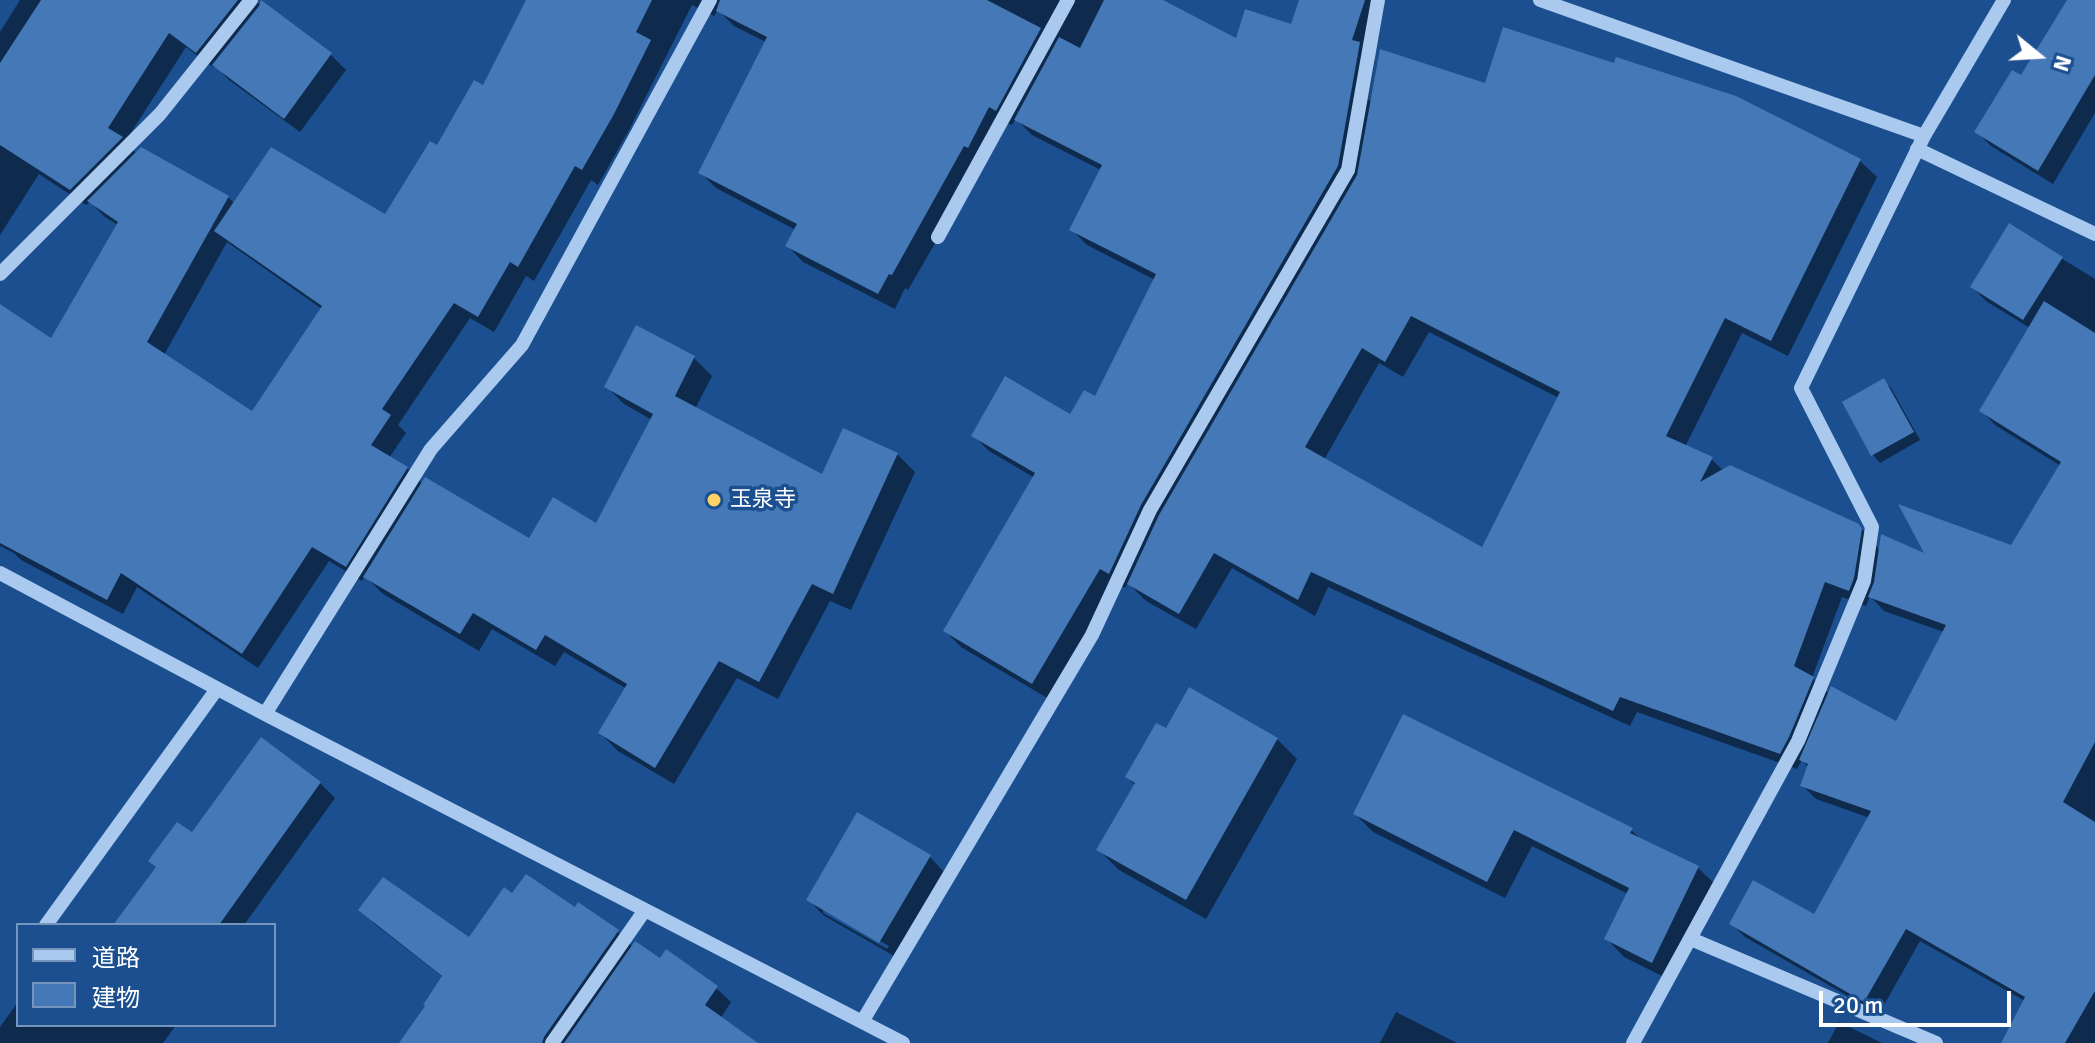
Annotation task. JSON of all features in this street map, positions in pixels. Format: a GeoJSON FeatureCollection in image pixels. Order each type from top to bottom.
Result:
{"type":"FeatureCollection","features":[{"type":"Feature","properties":{"kind":"street"},"geometry":{"type":"LineString","coordinates":[[0,274],[160,114],[251,0]]}},
{"type":"Feature","properties":{"kind":"street"},"geometry":{"type":"LineString","coordinates":[[265,714],[431,449],[522,345],[710,0]]}},
{"type":"Feature","properties":{"kind":"street"},"geometry":{"type":"LineString","coordinates":[[938,237],[1068,0]]}},
{"type":"Feature","properties":{"kind":"street"},"geometry":{"type":"LineString","coordinates":[[862,1022],[1092,635],[1150,510],[1348,170],[1378,0]]}},
{"type":"Feature","properties":{"kind":"street"},"geometry":{"type":"LineString","coordinates":[[1540,0],[1920,143],[2095,234]]}},
{"type":"Feature","properties":{"kind":"street"},"geometry":{"type":"LineString","coordinates":[[1633,1043],[1798,741],[1864,581],[1872,527],[1801,388],[1920,143],[2004,0]]}},
{"type":"Feature","properties":{"kind":"street"},"geometry":{"type":"LineString","coordinates":[[0,573],[265,714],[903,1043]]}},
{"type":"Feature","properties":{"kind":"street"},"geometry":{"type":"LineString","coordinates":[[47,923],[217,689]]}},
{"type":"Feature","properties":{"kind":"street"},"geometry":{"type":"LineString","coordinates":[[552,1043],[645,910]]}},
{"type":"Feature","properties":{"kind":"street"},"geometry":{"type":"LineString","coordinates":[[1691,939],[1936,1043]]}},
{"type":"Feature","properties":{"kind":"building"},"geometry":{"type":"Polygon","coordinates":[[[41,0],[238,0],[196,53],[169,33],[108,128],[123,137],[70,190],[0,145],[0,63],[41,0]]]}},
{"type":"Feature","properties":{"kind":"building"},"geometry":{"type":"Polygon","coordinates":[[[261,0],[332,53],[284,119],[212,65],[261,0]]]}},
{"type":"Feature","properties":{"kind":"building"},"geometry":{"type":"Polygon","coordinates":[[[526,0],[652,0],[636,32],[651,40],[582,170],[575,166],[518,267],[510,262],[478,317],[454,303],[382,409],[391,415],[371,445],[408,467],[346,567],[312,547],[242,654],[121,573],[107,600],[0,543],[0,304],[51,338],[118,222],[87,201],[141,147],[229,196],[147,342],[252,411],[322,306],[214,231],[271,147],[385,214],[430,141],[437,145],[474,80],[483,85],[526,0]]]}},
{"type":"Feature","properties":{"kind":"building"},"geometry":{"type":"Polygon","coordinates":[[[720,0],[987,0],[1041,28],[996,111],[989,107],[968,148],[964,146],[892,275],[889,274],[878,294],[785,246],[797,224],[698,173],[767,37],[716,11],[720,0]]]}},
{"type":"Feature","properties":{"kind":"building"},"geometry":{"type":"Polygon","coordinates":[[[1104,0],[1163,0],[1236,38],[1245,9],[1291,24],[1299,0],[1365,0],[1352,40],[1360,42],[1338,166],[1141,505],[1109,574],[1100,569],[1032,684],[943,631],[1035,473],[971,436],[1005,376],[1070,414],[1084,390],[1095,396],[1156,274],[1069,230],[1102,165],[1014,120],[1059,37],[1080,48],[1104,0]]]}},
{"type":"Feature","properties":{"kind":"building"},"geometry":{"type":"Polygon","coordinates":[[[2067,0],[2095,0],[2095,75],[2038,171],[1974,132],[2012,70],[2021,75],[2067,0]]]}},
{"type":"Feature","properties":{"kind":"building"},"geometry":{"type":"Polygon","coordinates":[[[1503,27],[1614,63],[1616,57],[1736,96],[1861,159],[1771,341],[1725,318],[1666,436],[1713,457],[1700,482],[1730,465],[1859,524],[1862,529],[1849,591],[1825,582],[1794,666],[1814,677],[1780,754],[1620,697],[1613,711],[1311,572],[1298,600],[1214,553],[1179,614],[1127,584],[1159,515],[1357,175],[1380,49],[1485,83],[1503,27]],[[1411,316],[1385,362],[1362,348],[1305,447],[1482,547],[1560,392],[1411,316]]]}},
{"type":"Feature","properties":{"kind":"building"},"geometry":{"type":"Polygon","coordinates":[[[2009,223],[2063,257],[2023,320],[1970,287],[2009,223]]]}},
{"type":"Feature","properties":{"kind":"building"},"geometry":{"type":"Polygon","coordinates":[[[2044,301],[2095,333],[2095,742],[2063,802],[2095,822],[2095,991],[2065,1043],[2001,1043],[2025,997],[1906,929],[1864,1002],[1729,924],[1753,880],[1814,914],[1871,811],[1800,786],[1808,764],[1799,760],[1831,686],[1896,721],[1946,625],[1868,597],[1874,582],[1881,534],[1924,553],[1898,504],[2011,545],[2061,462],[1979,411],[2044,301]]]}},
{"type":"Feature","properties":{"kind":"building"},"geometry":{"type":"Polygon","coordinates":[[[636,325],[695,356],[675,396],[822,474],[843,428],[898,453],[833,594],[812,584],[759,682],[719,661],[655,768],[598,733],[627,684],[545,635],[536,650],[473,613],[460,634],[363,577],[425,477],[529,538],[553,497],[596,523],[653,414],[604,387],[636,325]]]}},
{"type":"Feature","properties":{"kind":"building"},"geometry":{"type":"Polygon","coordinates":[[[1884,378],[1914,432],[1871,456],[1842,402],[1884,378]]]}},
{"type":"Feature","properties":{"kind":"building"},"geometry":{"type":"Polygon","coordinates":[[[1189,687],[1278,738],[1186,900],[1096,850],[1135,783],[1125,777],[1156,723],[1166,728],[1189,687]]]}},
{"type":"Feature","properties":{"kind":"building"},"geometry":{"type":"Polygon","coordinates":[[[1403,714],[1633,828],[1630,833],[1699,866],[1652,963],[1604,939],[1629,888],[1514,830],[1487,882],[1353,814],[1403,714]]]}},
{"type":"Feature","properties":{"kind":"building"},"geometry":{"type":"Polygon","coordinates":[[[261,737],[321,782],[220,923],[114,923],[156,867],[148,861],[177,822],[192,832],[261,737]]]}},
{"type":"Feature","properties":{"kind":"building"},"geometry":{"type":"Polygon","coordinates":[[[857,812],[931,855],[879,943],[806,900],[857,812]]]}},
{"type":"Feature","properties":{"kind":"building"},"geometry":{"type":"Polygon","coordinates":[[[526,874],[575,907],[578,902],[619,930],[542,1043],[399,1043],[442,976],[358,910],[383,877],[469,937],[504,887],[512,893],[526,874]]]}},
{"type":"Feature","properties":{"kind":"building"},"geometry":{"type":"Polygon","coordinates":[[[635,941],[660,958],[666,949],[718,986],[705,1005],[758,1043],[564,1043],[635,941]]]}},
{"type":"Feature","properties":{"kind":"place","name":"玉泉寺"},"geometry":{"type":"Point","coordinates":[714,500]}}]}
